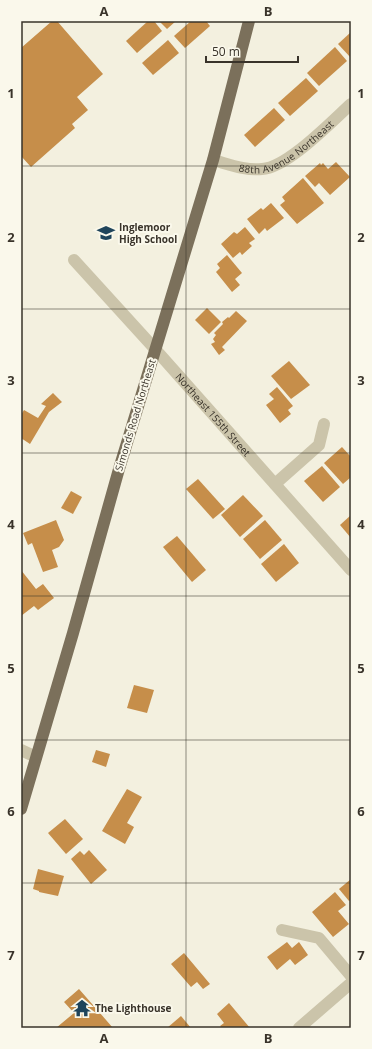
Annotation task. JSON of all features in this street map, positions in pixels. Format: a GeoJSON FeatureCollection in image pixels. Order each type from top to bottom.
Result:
{"type":"FeatureCollection","features":[{"type":"Feature","properties":{"kind":"main road","name":"Simonds Road Northeast"},"geometry":{"type":"LineString","coordinates":[[21,809],[74,633],[119,469],[213,160],[249,21]]}},
{"type":"Feature","properties":{"kind":"street","name":"88th Avenue Northeast"},"geometry":{"type":"LineString","coordinates":[[213,160],[262,170],[280,164],[294,155],[351,104]]}},
{"type":"Feature","properties":{"kind":"street","name":"Northeast 155th Street"},"geometry":{"type":"LineString","coordinates":[[74,260],[351,570]]}},
{"type":"Feature","properties":{"kind":"street"},"geometry":{"type":"LineString","coordinates":[[274,484],[318,445],[324,424]]}},
{"type":"Feature","properties":{"kind":"street"},"geometry":{"type":"LineString","coordinates":[[21,750],[36,757]]}},
{"type":"Feature","properties":{"kind":"street"},"geometry":{"type":"LineString","coordinates":[[282,930],[319,938],[351,976]]}},
{"type":"Feature","properties":{"kind":"street"},"geometry":{"type":"LineString","coordinates":[[299,1028],[351,983]]}},
{"type":"Feature","properties":{"kind":"building"},"geometry":{"type":"Polygon","coordinates":[[[52,21],[57,21],[103,74],[77,97],[88,110],[72,124],[75,128],[31,167],[21,156],[21,48],[52,21]]]}},
{"type":"Feature","properties":{"kind":"building"},"geometry":{"type":"Polygon","coordinates":[[[148,21],[154,21],[162,31],[137,53],[126,41],[148,21]]]}},
{"type":"Feature","properties":{"kind":"building"},"geometry":{"type":"Polygon","coordinates":[[[159,21],[176,21],[167,29],[159,21]]]}},
{"type":"Feature","properties":{"kind":"building"},"geometry":{"type":"Polygon","coordinates":[[[191,21],[206,21],[210,26],[185,48],[174,36],[191,21]]]}},
{"type":"Feature","properties":{"kind":"building"},"geometry":{"type":"Polygon","coordinates":[[[351,32],[351,58],[338,44],[351,32]]]}},
{"type":"Feature","properties":{"kind":"building"},"geometry":{"type":"Polygon","coordinates":[[[168,40],[179,53],[153,75],[142,63],[168,40]]]}},
{"type":"Feature","properties":{"kind":"building"},"geometry":{"type":"Polygon","coordinates":[[[335,47],[347,61],[319,86],[307,73],[335,47]]]}},
{"type":"Feature","properties":{"kind":"building"},"geometry":{"type":"Polygon","coordinates":[[[306,78],[318,91],[290,116],[278,103],[306,78]]]}},
{"type":"Feature","properties":{"kind":"building"},"geometry":{"type":"Polygon","coordinates":[[[274,108],[285,120],[255,147],[244,135],[274,108]]]}},
{"type":"Feature","properties":{"kind":"building"},"geometry":{"type":"Polygon","coordinates":[[[336,162],[350,177],[330,195],[319,183],[315,187],[305,176],[320,163],[321,165],[323,163],[328,169],[336,162]]]}},
{"type":"Feature","properties":{"kind":"building"},"geometry":{"type":"Polygon","coordinates":[[[303,178],[324,203],[297,224],[280,205],[285,201],[282,197],[303,178]]]}},
{"type":"Feature","properties":{"kind":"building"},"geometry":{"type":"Polygon","coordinates":[[[271,203],[284,218],[267,231],[265,228],[259,234],[247,219],[261,208],[263,210],[271,203]]]}},
{"type":"Feature","properties":{"kind":"building"},"geometry":{"type":"Polygon","coordinates":[[[245,227],[255,239],[249,243],[252,246],[242,255],[240,252],[233,258],[221,244],[234,232],[237,234],[245,227]]]}},
{"type":"Feature","properties":{"kind":"building"},"geometry":{"type":"Polygon","coordinates":[[[227,255],[242,273],[235,279],[240,285],[232,292],[216,272],[220,268],[217,264],[227,255]]]}},
{"type":"Feature","properties":{"kind":"building"},"geometry":{"type":"Polygon","coordinates":[[[207,308],[221,322],[209,334],[195,320],[207,308]]]}},
{"type":"Feature","properties":{"kind":"building"},"geometry":{"type":"Polygon","coordinates":[[[236,311],[247,321],[222,347],[225,350],[219,355],[211,344],[215,342],[213,339],[216,335],[214,333],[223,324],[222,322],[236,311]]]}},
{"type":"Feature","properties":{"kind":"building"},"geometry":{"type":"Polygon","coordinates":[[[289,361],[310,385],[291,399],[271,376],[289,361]]]}},
{"type":"Feature","properties":{"kind":"building"},"geometry":{"type":"Polygon","coordinates":[[[277,387],[293,406],[288,410],[291,414],[280,423],[266,405],[274,399],[269,394],[277,387]]]}},
{"type":"Feature","properties":{"kind":"building"},"geometry":{"type":"Polygon","coordinates":[[[53,393],[62,402],[49,412],[30,444],[21,438],[21,415],[24,410],[38,418],[46,406],[41,404],[53,393]]]}},
{"type":"Feature","properties":{"kind":"building"},"geometry":{"type":"Polygon","coordinates":[[[342,447],[351,457],[351,477],[343,484],[324,463],[342,447]]]}},
{"type":"Feature","properties":{"kind":"building"},"geometry":{"type":"Polygon","coordinates":[[[322,466],[340,487],[323,502],[304,481],[322,466]]]}},
{"type":"Feature","properties":{"kind":"building"},"geometry":{"type":"Polygon","coordinates":[[[198,479],[225,509],[213,519],[186,489],[198,479]]]}},
{"type":"Feature","properties":{"kind":"building"},"geometry":{"type":"Polygon","coordinates":[[[71,491],[82,497],[73,514],[61,508],[71,491]]]}},
{"type":"Feature","properties":{"kind":"building"},"geometry":{"type":"Polygon","coordinates":[[[243,495],[263,516],[240,537],[221,515],[243,495]]]}},
{"type":"Feature","properties":{"kind":"building"},"geometry":{"type":"Polygon","coordinates":[[[351,515],[351,538],[340,525],[351,515]]]}},
{"type":"Feature","properties":{"kind":"building"},"geometry":{"type":"Polygon","coordinates":[[[56,520],[64,540],[59,547],[52,550],[58,567],[43,572],[32,543],[28,545],[23,533],[56,520]]]}},
{"type":"Feature","properties":{"kind":"building"},"geometry":{"type":"Polygon","coordinates":[[[265,520],[282,540],[260,559],[243,539],[265,520]]]}},
{"type":"Feature","properties":{"kind":"building"},"geometry":{"type":"Polygon","coordinates":[[[177,536],[206,570],[192,582],[163,547],[177,536]]]}},
{"type":"Feature","properties":{"kind":"building"},"geometry":{"type":"Polygon","coordinates":[[[284,544],[299,563],[276,582],[261,564],[284,544]]]}},
{"type":"Feature","properties":{"kind":"building"},"geometry":{"type":"Polygon","coordinates":[[[21,570],[36,589],[43,584],[54,598],[38,610],[34,606],[21,616],[21,570]]]}},
{"type":"Feature","properties":{"kind":"building"},"geometry":{"type":"Polygon","coordinates":[[[134,685],[154,690],[147,713],[127,708],[134,685]]]}},
{"type":"Feature","properties":{"kind":"building"},"geometry":{"type":"Polygon","coordinates":[[[96,750],[110,754],[106,767],[92,762],[96,750]]]}},
{"type":"Feature","properties":{"kind":"building"},"geometry":{"type":"Polygon","coordinates":[[[127,789],[142,797],[127,823],[134,827],[125,844],[102,831],[127,789]]]}},
{"type":"Feature","properties":{"kind":"building"},"geometry":{"type":"Polygon","coordinates":[[[65,819],[83,839],[66,854],[48,833],[65,819]]]}},
{"type":"Feature","properties":{"kind":"building"},"geometry":{"type":"Polygon","coordinates":[[[89,850],[107,870],[91,884],[71,859],[80,851],[84,855],[89,850]]]}},
{"type":"Feature","properties":{"kind":"building"},"geometry":{"type":"Polygon","coordinates":[[[38,869],[64,876],[58,896],[39,892],[33,889],[38,869]]]}},
{"type":"Feature","properties":{"kind":"building"},"geometry":{"type":"Polygon","coordinates":[[[351,879],[351,900],[349,901],[339,889],[351,879]]]}},
{"type":"Feature","properties":{"kind":"building"},"geometry":{"type":"Polygon","coordinates":[[[335,892],[346,905],[338,911],[349,924],[333,937],[312,912],[335,892]]]}},
{"type":"Feature","properties":{"kind":"building"},"geometry":{"type":"Polygon","coordinates":[[[287,942],[292,948],[299,942],[308,955],[295,965],[290,959],[277,970],[267,957],[287,942]]]}},
{"type":"Feature","properties":{"kind":"building"},"geometry":{"type":"Polygon","coordinates":[[[184,953],[210,984],[203,989],[197,982],[191,987],[171,964],[184,953]]]}},
{"type":"Feature","properties":{"kind":"building","name":"The Lighthouse"},"geometry":{"type":"Polygon","coordinates":[[[79,989],[113,1028],[56,1028],[74,1013],[64,1002],[79,989]]]}},
{"type":"Feature","properties":{"kind":"building"},"geometry":{"type":"Polygon","coordinates":[[[229,1003],[250,1028],[222,1028],[220,1026],[224,1023],[217,1014],[229,1003]]]}},
{"type":"Feature","properties":{"kind":"building"},"geometry":{"type":"Polygon","coordinates":[[[181,1016],[191,1028],[167,1028],[181,1016]]]}},
{"type":"Feature","properties":{"kind":"place","name":"Inglemoor High School"},"geometry":{"type":"Point","coordinates":[106,233]}},
{"type":"Feature","properties":{"kind":"place","name":"The Lighthouse"},"geometry":{"type":"Point","coordinates":[82,1008]}}]}
